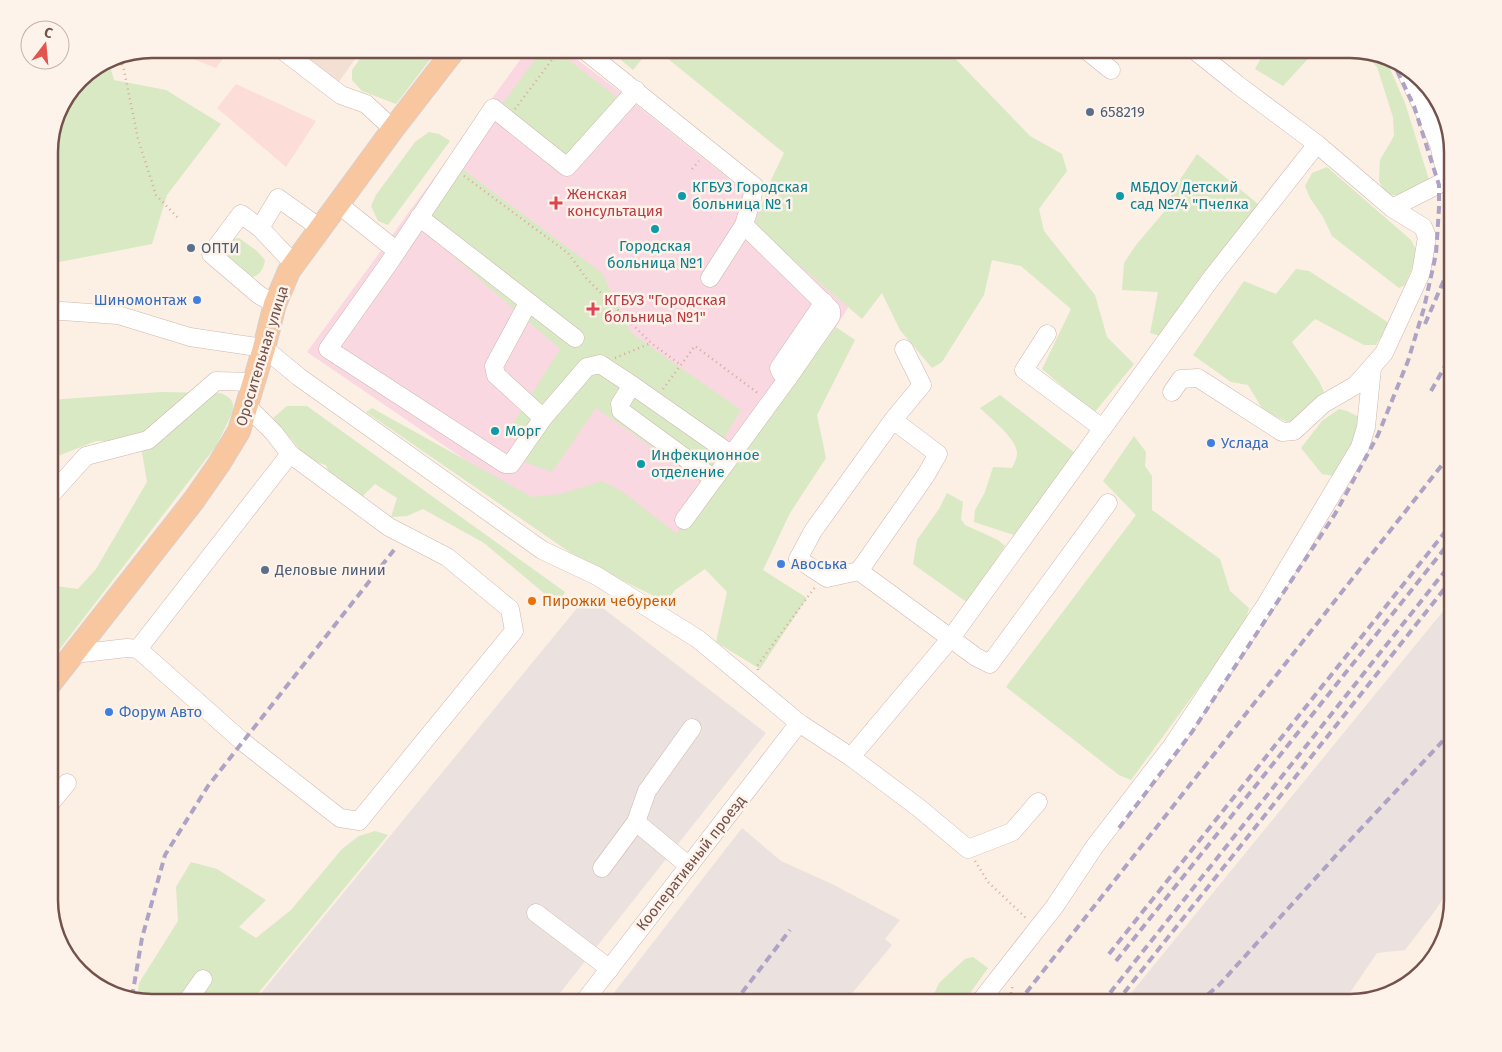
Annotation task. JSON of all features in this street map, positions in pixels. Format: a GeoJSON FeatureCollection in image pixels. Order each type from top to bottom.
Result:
{"type":"FeatureCollection","features":[{"type":"Feature","properties":{"kind":"main road","name":"Оросительная улица"},"geometry":{"type":"LineString","coordinates":[[58,674],[194,500],[219,464],[239,431],[275,304],[289,271],[393,129],[448,58]]}},
{"type":"Feature","properties":{"kind":"street"},"geometry":{"type":"LineString","coordinates":[[1095,57],[1111,70]]}},
{"type":"Feature","properties":{"kind":"street"},"geometry":{"type":"LineString","coordinates":[[1172,392],[1181,378],[1198,378],[1282,432],[1294,431],[1323,404],[1356,385],[1384,353],[1421,273],[1427,237],[1423,227],[1392,208],[1317,144],[1203,57]]}},
{"type":"Feature","properties":{"kind":"street"},"geometry":{"type":"LineString","coordinates":[[293,58],[341,95],[366,104],[393,129]]}},
{"type":"Feature","properties":{"kind":"street"},"geometry":{"type":"LineString","coordinates":[[594,58],[754,186],[744,225],[710,278]]}},
{"type":"Feature","properties":{"kind":"street"},"geometry":{"type":"LineString","coordinates":[[1409,78],[1439,144],[1444,166]]}},
{"type":"Feature","properties":{"kind":"street"},"geometry":{"type":"LineString","coordinates":[[636,90],[567,167],[492,108],[397,251],[328,349],[505,464],[511,464],[543,418],[588,367],[600,364],[732,455]]}},
{"type":"Feature","properties":{"kind":"street"},"geometry":{"type":"LineString","coordinates":[[852,756],[951,638],[1210,280],[1317,144]]}},
{"type":"Feature","properties":{"kind":"street"},"geometry":{"type":"LineString","coordinates":[[1392,208],[1444,182]]}},
{"type":"Feature","properties":{"kind":"street"},"geometry":{"type":"LineString","coordinates":[[260,228],[278,198],[320,228]]}},
{"type":"Feature","properties":{"kind":"street"},"geometry":{"type":"LineString","coordinates":[[338,204],[397,251]]}},
{"type":"Feature","properties":{"kind":"street"},"geometry":{"type":"LineString","coordinates":[[275,304],[259,295],[211,254],[241,214],[260,228],[294,264]]}},
{"type":"Feature","properties":{"kind":"street"},"geometry":{"type":"LineString","coordinates":[[419,217],[575,338]]}},
{"type":"Feature","properties":{"kind":"street"},"geometry":{"type":"LineString","coordinates":[[684,520],[771,402],[831,316],[832,310],[744,225]]}},
{"type":"Feature","properties":{"kind":"street"},"geometry":{"type":"LineString","coordinates":[[528,303],[494,366],[496,375],[543,418]]}},
{"type":"Feature","properties":{"kind":"street"},"geometry":{"type":"LineString","coordinates":[[58,311],[118,315],[190,337],[264,348],[299,376],[542,550],[597,576],[698,638],[799,723],[852,756],[968,849],[1012,832],[1038,802]]}},
{"type":"Feature","properties":{"kind":"street"},"geometry":{"type":"LineString","coordinates":[[1047,334],[1024,370],[1102,428]]}},
{"type":"Feature","properties":{"kind":"street"},"geometry":{"type":"LineString","coordinates":[[893,420],[938,454],[859,571],[827,578],[798,559],[813,532],[893,420],[922,385],[904,349]]}},
{"type":"Feature","properties":{"kind":"street"},"geometry":{"type":"LineString","coordinates":[[987,994],[1034,931],[1056,906],[1095,846],[1172,746],[1264,606],[1360,446],[1366,428],[1372,368]]}},
{"type":"Feature","properties":{"kind":"street"},"geometry":{"type":"LineString","coordinates":[[58,487],[86,456],[148,440],[216,381],[254,382]]}},
{"type":"Feature","properties":{"kind":"street"},"geometry":{"type":"LineString","coordinates":[[632,385],[620,404],[621,411],[714,479]]}},
{"type":"Feature","properties":{"kind":"street"},"geometry":{"type":"LineString","coordinates":[[74,654],[138,648],[243,742],[340,818],[359,820],[514,630],[510,608],[447,557],[389,527],[290,454],[274,433],[246,406]]}},
{"type":"Feature","properties":{"kind":"street"},"geometry":{"type":"LineString","coordinates":[[138,648],[290,454]]}},
{"type":"Feature","properties":{"kind":"street"},"geometry":{"type":"LineString","coordinates":[[859,571],[976,657],[990,664],[1108,503]]}},
{"type":"Feature","properties":{"kind":"street","name":"Кооперативный проезд"},"geometry":{"type":"LineString","coordinates":[[590,994],[799,723]]}},
{"type":"Feature","properties":{"kind":"street"},"geometry":{"type":"LineString","coordinates":[[602,868],[636,822],[647,791],[692,728]]}},
{"type":"Feature","properties":{"kind":"street"},"geometry":{"type":"LineString","coordinates":[[58,794],[67,783]]}},
{"type":"Feature","properties":{"kind":"street"},"geometry":{"type":"LineString","coordinates":[[636,822],[689,866]]}},
{"type":"Feature","properties":{"kind":"street"},"geometry":{"type":"LineString","coordinates":[[536,913],[610,969]]}},
{"type":"Feature","properties":{"kind":"street"},"geometry":{"type":"LineString","coordinates":[[192,994],[203,979]]}},
{"type":"Feature","properties":{"kind":"path"},"geometry":{"type":"LineString","coordinates":[[507,120],[554,58]]}},
{"type":"Feature","properties":{"kind":"path"},"geometry":{"type":"LineString","coordinates":[[121,62],[138,139],[156,195],[179,219]]}},
{"type":"Feature","properties":{"kind":"path"},"geometry":{"type":"LineString","coordinates":[[453,168],[568,253],[587,279],[651,343],[681,365]]}},
{"type":"Feature","properties":{"kind":"path"},"geometry":{"type":"LineString","coordinates":[[600,364],[651,343]]}},
{"type":"Feature","properties":{"kind":"path"},"geometry":{"type":"LineString","coordinates":[[654,400],[695,346],[771,402]]}},
{"type":"Feature","properties":{"kind":"path"},"geometry":{"type":"LineString","coordinates":[[759,672],[757,666],[823,576]]}},
{"type":"Feature","properties":{"kind":"path"},"geometry":{"type":"LineString","coordinates":[[968,849],[988,882],[1028,921],[1034,931]]}},
{"type":"Feature","properties":{"kind":"path"},"geometry":{"type":"LineString","coordinates":[[1011,994],[1016,975]]}},
{"type":"Feature","properties":{"kind":"shaded area"},"geometry":{"type":"Polygon","coordinates":[[[191,58],[223,58],[216,68],[191,58]]]}},
{"type":"Feature","properties":{"kind":"shaded area"},"geometry":{"type":"Polygon","coordinates":[[[282,58],[356,58],[331,93],[282,58]]]}},
{"type":"Feature","properties":{"kind":"shaded area","name":"КГБУЗ \"Городская больница №1\""},"geometry":{"type":"Polygon","coordinates":[[[522,58],[575,58],[768,210],[859,290],[836,327],[657,591],[307,352],[522,58]]]}},
{"type":"Feature","properties":{"kind":"shaded area"},"geometry":{"type":"Polygon","coordinates":[[[236,84],[316,121],[286,167],[217,108],[236,84]]]}},
{"type":"Feature","properties":{"kind":"shaded area"},"geometry":{"type":"Polygon","coordinates":[[[587,596],[766,733],[559,994],[260,994],[587,596]]]}},
{"type":"Feature","properties":{"kind":"shaded area"},"geometry":{"type":"Polygon","coordinates":[[[1444,610],[1444,897],[1405,950],[1377,953],[1349,994],[1130,994],[1444,610]]]}},
{"type":"Feature","properties":{"kind":"shaded area"},"geometry":{"type":"Polygon","coordinates":[[[742,828],[781,861],[832,884],[900,920],[885,939],[892,945],[851,994],[613,994],[742,828]]]}},
{"type":"Feature","properties":{"kind":"green space"},"geometry":{"type":"Polygon","coordinates":[[[954,57],[1030,136],[1062,154],[1067,171],[1039,209],[1044,231],[1095,295],[1107,337],[1134,364],[1094,413],[1042,369],[1071,309],[1021,266],[992,260],[984,295],[942,362],[932,368],[900,330],[882,293],[862,319],[754,226],[772,178],[784,153],[667,58],[954,57]]]}},
{"type":"Feature","properties":{"kind":"green space"},"geometry":{"type":"Polygon","coordinates":[[[1262,57],[1310,57],[1283,86],[1255,69],[1262,57]]]}},
{"type":"Feature","properties":{"kind":"green space"},"geometry":{"type":"Polygon","coordinates":[[[361,58],[431,58],[396,104],[362,91],[352,80],[352,70],[361,58]]]}},
{"type":"Feature","properties":{"kind":"green space"},"geometry":{"type":"Polygon","coordinates":[[[537,58],[565,58],[617,97],[567,162],[499,108],[537,58]]]}},
{"type":"Feature","properties":{"kind":"green space"},"geometry":{"type":"Polygon","coordinates":[[[618,58],[643,58],[633,70],[618,58]]]}},
{"type":"Feature","properties":{"kind":"green space"},"geometry":{"type":"Polygon","coordinates":[[[1370,60],[1388,65],[1405,103],[1430,183],[1401,195],[1386,195],[1379,181],[1380,160],[1394,136],[1393,117],[1377,67],[1370,60]]]}},
{"type":"Feature","properties":{"kind":"green space"},"geometry":{"type":"Polygon","coordinates":[[[110,67],[114,80],[166,90],[221,124],[167,195],[152,244],[58,262],[58,139],[62,121],[73,99],[81,89],[99,73],[110,67]]]}},
{"type":"Feature","properties":{"kind":"green space"},"geometry":{"type":"Polygon","coordinates":[[[429,132],[439,134],[450,141],[388,225],[378,221],[371,206],[376,195],[415,142],[429,132]]]}},
{"type":"Feature","properties":{"kind":"green space"},"geometry":{"type":"Polygon","coordinates":[[[1197,154],[1258,204],[1160,336],[1150,333],[1158,292],[1122,290],[1124,263],[1136,245],[1170,205],[1172,192],[1197,154]]]}},
{"type":"Feature","properties":{"kind":"green space"},"geometry":{"type":"Polygon","coordinates":[[[457,165],[602,273],[631,333],[741,410],[717,450],[725,479],[836,327],[855,340],[817,415],[826,458],[790,513],[763,570],[807,598],[760,669],[716,642],[727,592],[705,569],[675,590],[666,602],[581,560],[366,412],[372,408],[532,497],[560,494],[602,481],[623,492],[677,534],[707,486],[596,408],[552,472],[519,460],[512,425],[560,349],[414,222],[457,165]]]}},
{"type":"Feature","properties":{"kind":"green space"},"geometry":{"type":"Polygon","coordinates":[[[1327,167],[1411,240],[1418,254],[1405,285],[1399,288],[1332,236],[1305,186],[1312,173],[1327,167]]]}},
{"type":"Feature","properties":{"kind":"green space"},"geometry":{"type":"Polygon","coordinates":[[[239,238],[257,251],[265,260],[262,269],[256,276],[249,277],[221,251],[232,239],[239,238]]]}},
{"type":"Feature","properties":{"kind":"green space"},"geometry":{"type":"Polygon","coordinates":[[[1296,269],[1309,271],[1389,323],[1376,345],[1364,345],[1315,319],[1292,342],[1319,381],[1324,392],[1289,423],[1263,410],[1248,385],[1231,382],[1193,355],[1244,281],[1276,294],[1296,269]]]}},
{"type":"Feature","properties":{"kind":"green space"},"geometry":{"type":"Polygon","coordinates":[[[161,392],[220,393],[231,399],[233,408],[216,446],[58,651],[58,586],[78,589],[96,569],[147,482],[142,452],[118,441],[96,441],[58,456],[58,399],[161,392]]]}},
{"type":"Feature","properties":{"kind":"green space"},"geometry":{"type":"Polygon","coordinates":[[[1000,395],[1075,453],[1017,536],[974,522],[975,510],[985,492],[993,467],[1012,468],[1017,453],[1013,441],[980,408],[1000,395]]]}},
{"type":"Feature","properties":{"kind":"green space"},"geometry":{"type":"Polygon","coordinates":[[[287,406],[307,406],[565,592],[558,605],[484,543],[423,509],[407,516],[391,517],[397,498],[375,484],[359,500],[330,476],[326,465],[309,460],[273,418],[287,406]]]}},
{"type":"Feature","properties":{"kind":"green space"},"geometry":{"type":"Polygon","coordinates":[[[1339,409],[1359,417],[1356,433],[1334,476],[1322,474],[1301,448],[1322,421],[1339,409]]]}},
{"type":"Feature","properties":{"kind":"green space"},"geometry":{"type":"Polygon","coordinates":[[[1134,436],[1146,452],[1145,466],[1152,476],[1152,510],[1220,559],[1230,591],[1249,608],[1244,626],[1131,780],[1119,775],[1006,687],[1136,515],[1103,481],[1134,436]]]}},
{"type":"Feature","properties":{"kind":"green space"},"geometry":{"type":"Polygon","coordinates":[[[947,493],[963,502],[961,519],[965,525],[998,540],[1005,546],[968,603],[913,564],[917,540],[939,509],[947,493]]]}},
{"type":"Feature","properties":{"kind":"green space"},"geometry":{"type":"Polygon","coordinates":[[[375,831],[388,835],[257,994],[138,994],[139,983],[178,921],[176,887],[191,862],[217,869],[266,900],[239,927],[256,938],[291,910],[342,849],[359,836],[375,831]]]}},
{"type":"Feature","properties":{"kind":"green space"},"geometry":{"type":"Polygon","coordinates":[[[973,957],[988,968],[969,994],[934,994],[939,983],[965,959],[973,957]]]}},
{"type":"Feature","properties":{"kind":"railway"},"geometry":{"type":"LineString","coordinates":[[1119,828],[1192,732],[1335,514],[1378,435],[1408,361],[1424,308],[1436,254],[1439,185],[1414,106],[1397,69]]}},
{"type":"Feature","properties":{"kind":"railway"},"geometry":{"type":"LineString","coordinates":[[1425,324],[1444,280]]}},
{"type":"Feature","properties":{"kind":"railway"},"geometry":{"type":"LineString","coordinates":[[1431,391],[1444,368]]}},
{"type":"Feature","properties":{"kind":"railway"},"geometry":{"type":"LineString","coordinates":[[1025,994],[1444,462]]}},
{"type":"Feature","properties":{"kind":"railway"},"geometry":{"type":"LineString","coordinates":[[1109,954],[1444,533]]}},
{"type":"Feature","properties":{"kind":"railway"},"geometry":{"type":"LineString","coordinates":[[1116,961],[1444,549]]}},
{"type":"Feature","properties":{"kind":"railway"},"geometry":{"type":"LineString","coordinates":[[133,992],[142,938],[165,855],[208,786],[394,550]]}},
{"type":"Feature","properties":{"kind":"railway"},"geometry":{"type":"LineString","coordinates":[[1109,994],[1444,572]]}},
{"type":"Feature","properties":{"kind":"railway"},"geometry":{"type":"LineString","coordinates":[[1123,994],[1444,589]]}},
{"type":"Feature","properties":{"kind":"railway"},"geometry":{"type":"LineString","coordinates":[[1208,994],[1219,985],[1444,740]]}},
{"type":"Feature","properties":{"kind":"railway"},"geometry":{"type":"LineString","coordinates":[[741,994],[790,930]]}},
{"type":"Feature","properties":{"kind":"place","name":"658219"},"geometry":{"type":"Point","coordinates":[1090,112]}},
{"type":"Feature","properties":{"kind":"place","name":"КГБУЗ Городская больница № 1"},"geometry":{"type":"Point","coordinates":[682,196]}},
{"type":"Feature","properties":{"kind":"place","name":"МБДОУ Детский сад №74 \"Пчелка"},"geometry":{"type":"Point","coordinates":[1120,196]}},
{"type":"Feature","properties":{"kind":"place","name":"Женская консультация"},"geometry":{"type":"Point","coordinates":[556,203]}},
{"type":"Feature","properties":{"kind":"place","name":"Городская больница №1"},"geometry":{"type":"Point","coordinates":[655,229]}},
{"type":"Feature","properties":{"kind":"place","name":"ОПТИ"},"geometry":{"type":"Point","coordinates":[191,248]}},
{"type":"Feature","properties":{"kind":"place","name":"Шиномонтаж"},"geometry":{"type":"Point","coordinates":[197,300]}},
{"type":"Feature","properties":{"kind":"place","name":"КГБУЗ \"Городская больница №1\""},"geometry":{"type":"Point","coordinates":[593,309]}},
{"type":"Feature","properties":{"kind":"place","name":"Морг"},"geometry":{"type":"Point","coordinates":[495,431]}},
{"type":"Feature","properties":{"kind":"place","name":"Услада"},"geometry":{"type":"Point","coordinates":[1211,443]}},
{"type":"Feature","properties":{"kind":"place","name":"Инфекционное отделение"},"geometry":{"type":"Point","coordinates":[641,464]}},
{"type":"Feature","properties":{"kind":"place","name":"Авоська"},"geometry":{"type":"Point","coordinates":[781,564]}},
{"type":"Feature","properties":{"kind":"place","name":"Деловые линии"},"geometry":{"type":"Point","coordinates":[265,570]}},
{"type":"Feature","properties":{"kind":"place","name":"Пирожки чебуреки"},"geometry":{"type":"Point","coordinates":[532,601]}},
{"type":"Feature","properties":{"kind":"place","name":"Форум Авто"},"geometry":{"type":"Point","coordinates":[109,712]}}]}
